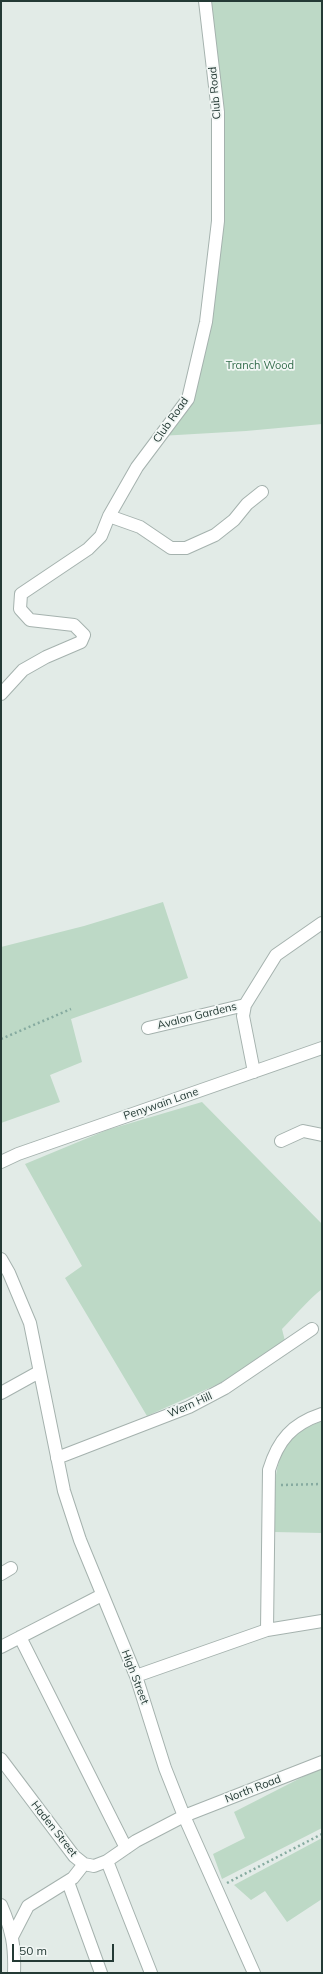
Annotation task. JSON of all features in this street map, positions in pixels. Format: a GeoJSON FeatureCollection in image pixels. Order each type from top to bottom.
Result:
{"type":"FeatureCollection","features":[{"type":"Feature","properties":{"kind":"street","name":"Club Road"},"geometry":{"type":"LineString","coordinates":[[1,694],[23,670],[46,657],[81,642],[84,634],[74,625],[30,620],[20,609],[21,594],[88,549],[101,536],[109,516],[137,467],[188,399],[206,322],[218,221],[218,112],[205,1]]}},
{"type":"Feature","properties":{"kind":"street"},"geometry":{"type":"LineString","coordinates":[[109,516],[140,527],[171,548],[186,548],[215,535],[234,520],[247,504],[262,492]]}},
{"type":"Feature","properties":{"kind":"street","name":"Avalon Gardens"},"geometry":{"type":"LineString","coordinates":[[254,1072],[243,1016],[245,1004],[276,955],[322,923]]}},
{"type":"Feature","properties":{"kind":"street","name":"Avalon Gardens"},"geometry":{"type":"LineString","coordinates":[[148,1028],[245,1004]]}},
{"type":"Feature","properties":{"kind":"street","name":"Penywain Lane"},"geometry":{"type":"LineString","coordinates":[[1,1162],[18,1154],[322,1048]]}},
{"type":"Feature","properties":{"kind":"street"},"geometry":{"type":"LineString","coordinates":[[281,1141],[303,1132],[322,1135]]}},
{"type":"Feature","properties":{"kind":"street","name":"High Street"},"geometry":{"type":"LineString","coordinates":[[1,1259],[5,1273],[30,1323],[64,1491],[80,1540],[136,1676],[165,1768],[184,1816],[254,1973]]}},
{"type":"Feature","properties":{"kind":"street","name":"Wern Hill"},"geometry":{"type":"LineString","coordinates":[[57,1458],[189,1407],[225,1388],[312,1330]]}},
{"type":"Feature","properties":{"kind":"street"},"geometry":{"type":"LineString","coordinates":[[1,1393],[39,1372]]}},
{"type":"Feature","properties":{"kind":"street"},"geometry":{"type":"LineString","coordinates":[[267,1630],[269,1470],[275,1450],[289,1432],[308,1418],[322,1414]]}},
{"type":"Feature","properties":{"kind":"street"},"geometry":{"type":"LineString","coordinates":[[1,1647],[102,1595]]}},
{"type":"Feature","properties":{"kind":"street"},"geometry":{"type":"LineString","coordinates":[[136,1676],[267,1630],[322,1621]]}},
{"type":"Feature","properties":{"kind":"street"},"geometry":{"type":"LineString","coordinates":[[20,1637],[126,1848]]}},
{"type":"Feature","properties":{"kind":"street","name":"Haden Street"},"geometry":{"type":"LineString","coordinates":[[1,1759],[74,1856],[84,1864],[94,1866],[107,1861],[126,1848],[184,1816]]}},
{"type":"Feature","properties":{"kind":"street","name":"North Road"},"geometry":{"type":"LineString","coordinates":[[184,1816],[322,1762]]}},
{"type":"Feature","properties":{"kind":"street"},"geometry":{"type":"LineString","coordinates":[[107,1861],[151,1973]]}},
{"type":"Feature","properties":{"kind":"street"},"geometry":{"type":"LineString","coordinates":[[12,1937],[28,1906],[68,1882],[84,1864]]}},
{"type":"Feature","properties":{"kind":"street"},"geometry":{"type":"LineString","coordinates":[[68,1882],[101,1973]]}},
{"type":"Feature","properties":{"kind":"street"},"geometry":{"type":"LineString","coordinates":[[1,1905],[8,1920],[15,1951],[14,1973]]}},
{"type":"Feature","properties":{"kind":"path"},"geometry":{"type":"LineString","coordinates":[[1,1039],[71,1009]]}},
{"type":"Feature","properties":{"kind":"path"},"geometry":{"type":"LineString","coordinates":[[268,1486],[322,1484]]}},
{"type":"Feature","properties":{"kind":"path"},"geometry":{"type":"LineString","coordinates":[[216,1889],[322,1834]]}},
{"type":"Feature","properties":{"kind":"green space","name":"Tranch Wood"},"geometry":{"type":"Polygon","coordinates":[[[205,1],[322,1],[322,424],[246,431],[160,436],[188,399],[218,221],[218,112],[205,1]]]}},
{"type":"Feature","properties":{"kind":"green space"},"geometry":{"type":"Polygon","coordinates":[[[163,902],[188,978],[71,1019],[82,1062],[50,1075],[60,1102],[1,1123],[1,947],[84,926],[163,902]]]}},
{"type":"Feature","properties":{"kind":"green space"},"geometry":{"type":"Polygon","coordinates":[[[202,1102],[322,1224],[322,1289],[306,1303],[282,1329],[285,1341],[225,1381],[147,1416],[65,1278],[82,1266],[25,1164],[107,1130],[202,1102]]]}},
{"type":"Feature","properties":{"kind":"green space"},"geometry":{"type":"Polygon","coordinates":[[[322,1421],[322,1533],[274,1532],[274,1497],[276,1473],[279,1461],[284,1450],[293,1437],[305,1429],[322,1421]]]}},
{"type":"Feature","properties":{"kind":"green space"},"geometry":{"type":"Polygon","coordinates":[[[322,1767],[322,1828],[222,1879],[213,1854],[245,1838],[234,1812],[322,1767]]]}},
{"type":"Feature","properties":{"kind":"green space"},"geometry":{"type":"Polygon","coordinates":[[[322,1838],[322,1899],[287,1922],[265,1891],[251,1900],[234,1885],[322,1838]]]}}]}
